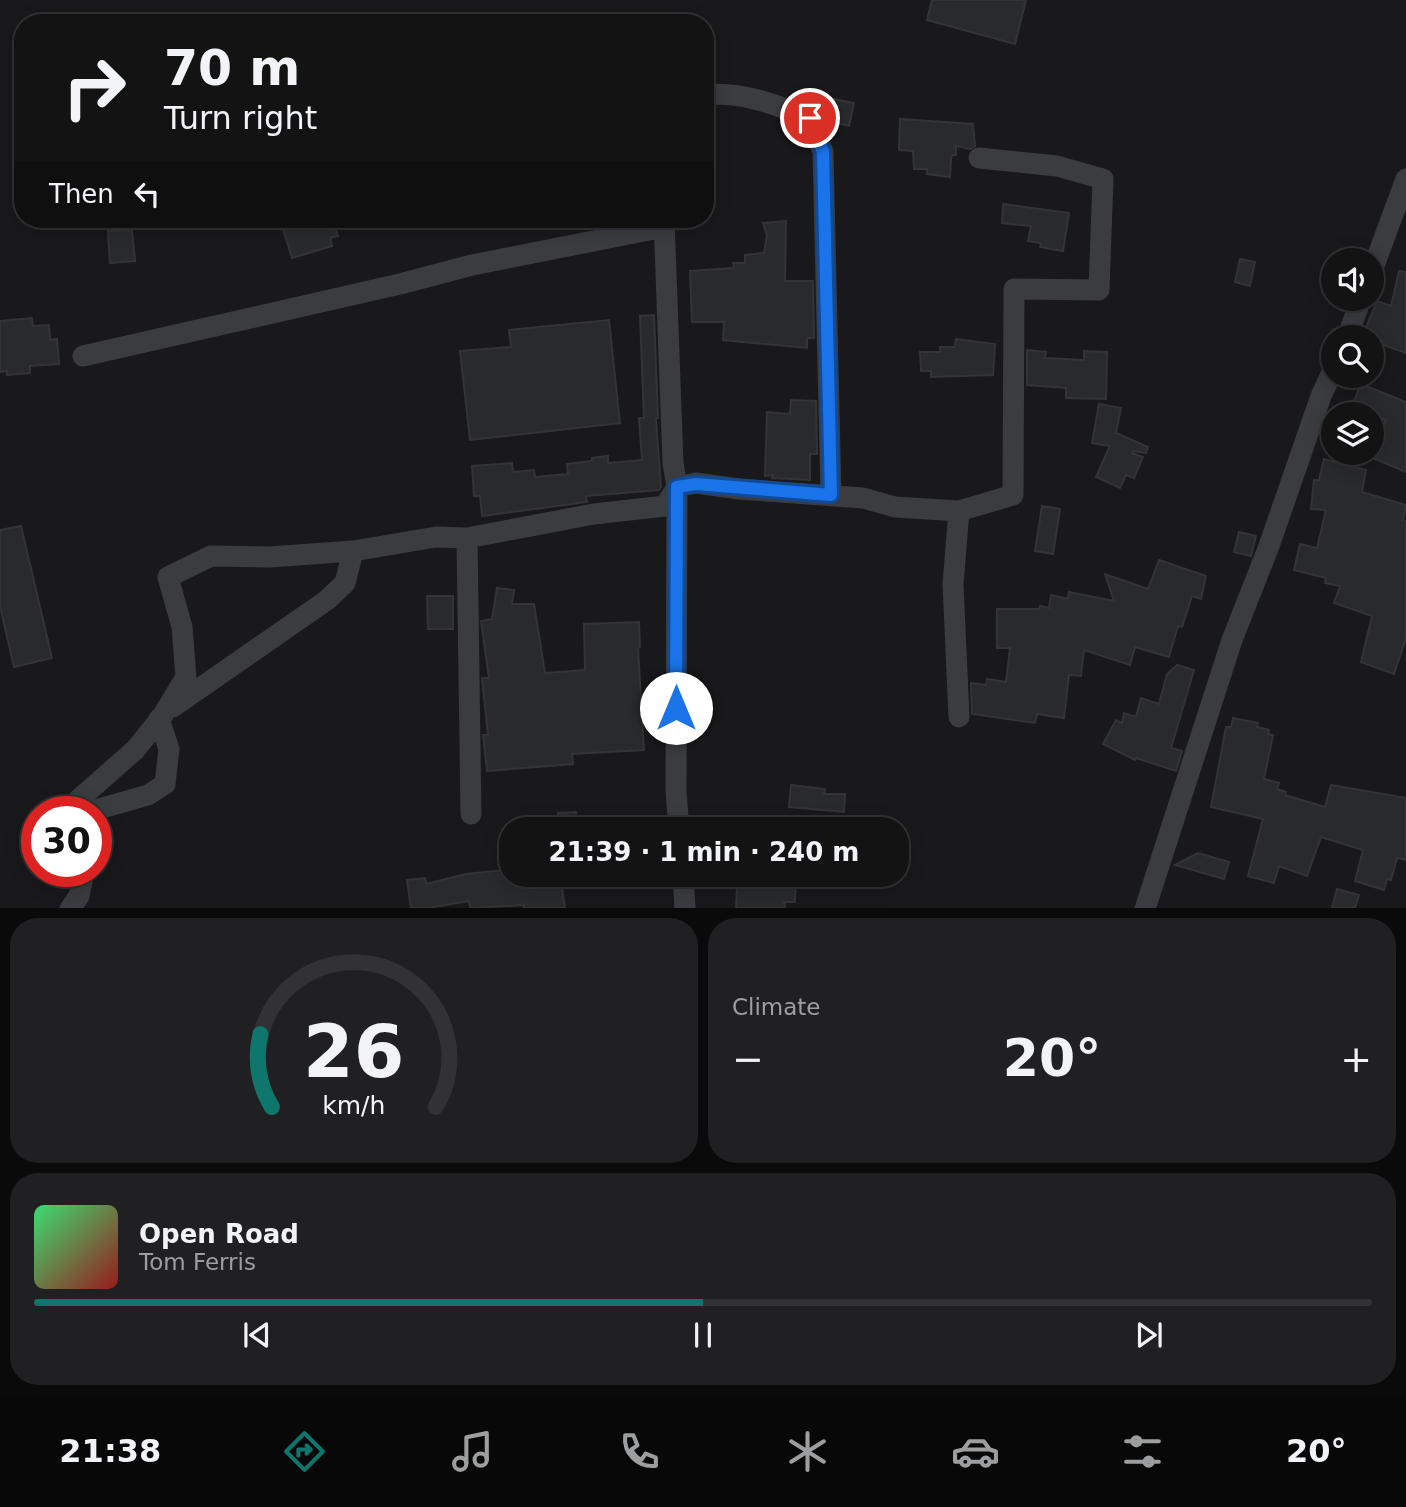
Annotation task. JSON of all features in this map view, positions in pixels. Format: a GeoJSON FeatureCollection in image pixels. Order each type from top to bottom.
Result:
{"type":"FeatureCollection","features":[{"type":"Feature","properties":{"kind":"street"},"geometry":{"type":"LineString","coordinates":[[714,93],[771,102],[810,118],[823,152],[831,495]]}},
{"type":"Feature","properties":{"kind":"street"},"geometry":{"type":"LineString","coordinates":[[83,796],[135,750],[161,717],[186,677],[182,627],[167,577],[211,556],[354,551],[436,537],[467,538],[594,513],[665,506],[677,487],[696,484],[863,498],[895,507],[959,511],[1013,495],[1014,289],[1099,290],[1103,179],[1057,166],[979,158]]}},
{"type":"Feature","properties":{"kind":"street"},"geometry":{"type":"LineString","coordinates":[[1380,248],[1406,179]]}},
{"type":"Feature","properties":{"kind":"street"},"geometry":{"type":"LineString","coordinates":[[83,356],[641,228]]}},
{"type":"Feature","properties":{"kind":"street"},"geometry":{"type":"LineString","coordinates":[[664,228],[673,463],[677,487],[678,817]]}},
{"type":"Feature","properties":{"kind":"street"},"geometry":{"type":"LineString","coordinates":[[1145,908],[1232,640],[1269,546],[1325,388]]}},
{"type":"Feature","properties":{"kind":"street"},"geometry":{"type":"LineString","coordinates":[[959,511],[953,584],[959,717]]}},
{"type":"Feature","properties":{"kind":"street"},"geometry":{"type":"LineString","coordinates":[[467,538],[471,814]]}},
{"type":"Feature","properties":{"kind":"street"},"geometry":{"type":"LineString","coordinates":[[161,717],[327,600],[345,583],[354,551]]}},
{"type":"Feature","properties":{"kind":"street"},"geometry":{"type":"LineString","coordinates":[[112,805],[148,795],[166,784],[169,749],[161,717]]}},
{"type":"Feature","properties":{"kind":"street"},"geometry":{"type":"LineString","coordinates":[[69,908],[79,896],[81,887]]}},
{"type":"Feature","properties":{"kind":"street"},"geometry":{"type":"LineString","coordinates":[[683,887],[685,908]]}},
{"type":"Feature","properties":{"kind":"building"},"geometry":{"type":"Polygon","coordinates":[[[932,0],[1026,0],[1015,44],[927,20],[932,0]]]}},
{"type":"Feature","properties":{"kind":"building"},"geometry":{"type":"Polygon","coordinates":[[[829,98],[854,103],[849,126],[825,120],[829,98]]]}},
{"type":"Feature","properties":{"kind":"building"},"geometry":{"type":"Polygon","coordinates":[[[900,119],[973,124],[975,146],[970,149],[956,146],[956,155],[952,155],[951,159],[950,177],[927,174],[927,169],[914,169],[913,151],[899,150],[900,119]]]}},
{"type":"Feature","properties":{"kind":"building"},"geometry":{"type":"Polygon","coordinates":[[[1003,204],[1069,213],[1063,251],[1040,247],[1041,243],[1028,241],[1031,226],[1002,223],[1003,204]]]}},
{"type":"Feature","properties":{"kind":"building"},"geometry":{"type":"Polygon","coordinates":[[[786,221],[785,281],[813,281],[814,338],[807,338],[807,348],[723,340],[724,322],[692,322],[690,271],[734,268],[733,263],[745,263],[745,255],[764,253],[767,235],[763,223],[786,221]]]}},
{"type":"Feature","properties":{"kind":"building"},"geometry":{"type":"Polygon","coordinates":[[[283,228],[335,228],[338,236],[330,238],[332,246],[292,258],[283,228]]]}},
{"type":"Feature","properties":{"kind":"building"},"geometry":{"type":"Polygon","coordinates":[[[132,230],[135,261],[110,263],[108,231],[132,230]]]}},
{"type":"Feature","properties":{"kind":"building"},"geometry":{"type":"Polygon","coordinates":[[[1240,259],[1255,262],[1250,286],[1235,282],[1240,259]]]}},
{"type":"Feature","properties":{"kind":"building"},"geometry":{"type":"Polygon","coordinates":[[[1399,271],[1406,272],[1406,353],[1384,345],[1384,325],[1367,325],[1373,311],[1384,311],[1384,304],[1391,306],[1399,271]]]}},
{"type":"Feature","properties":{"kind":"building"},"geometry":{"type":"Polygon","coordinates":[[[654,315],[659,490],[586,496],[587,502],[482,516],[480,496],[474,496],[472,466],[512,463],[513,472],[534,470],[535,477],[568,474],[567,464],[592,461],[592,458],[608,456],[608,463],[642,460],[639,418],[644,418],[640,316],[654,315]]]}},
{"type":"Feature","properties":{"kind":"building"},"geometry":{"type":"Polygon","coordinates":[[[32,318],[33,326],[49,325],[50,340],[57,339],[59,364],[30,366],[30,373],[7,375],[7,371],[0,372],[0,321],[32,318]]]}},
{"type":"Feature","properties":{"kind":"building"},"geometry":{"type":"Polygon","coordinates":[[[609,320],[620,423],[470,440],[460,351],[511,347],[509,330],[609,320]]]}},
{"type":"Feature","properties":{"kind":"building"},"geometry":{"type":"Polygon","coordinates":[[[956,339],[995,344],[993,375],[931,377],[931,371],[921,371],[920,352],[940,352],[940,347],[955,347],[956,339]]]}},
{"type":"Feature","properties":{"kind":"building"},"geometry":{"type":"Polygon","coordinates":[[[1027,350],[1046,352],[1045,358],[1084,360],[1084,351],[1107,352],[1106,399],[1066,398],[1066,388],[1027,385],[1027,350]]]}},
{"type":"Feature","properties":{"kind":"building"},"geometry":{"type":"Polygon","coordinates":[[[1359,388],[1371,388],[1406,402],[1406,472],[1384,463],[1384,402],[1354,402],[1359,388]]]}},
{"type":"Feature","properties":{"kind":"building"},"geometry":{"type":"Polygon","coordinates":[[[791,400],[816,401],[817,454],[810,454],[810,480],[765,476],[767,412],[790,414],[791,400]]]}},
{"type":"Feature","properties":{"kind":"building"},"geometry":{"type":"Polygon","coordinates":[[[1099,404],[1121,408],[1116,433],[1148,447],[1146,453],[1133,451],[1132,453],[1143,457],[1134,478],[1126,475],[1120,488],[1096,477],[1110,446],[1092,443],[1099,404]]]}},
{"type":"Feature","properties":{"kind":"building"},"geometry":{"type":"Polygon","coordinates":[[[1323,465],[1347,465],[1366,470],[1362,492],[1406,505],[1403,520],[1406,521],[1406,638],[1394,674],[1361,662],[1372,616],[1334,603],[1340,586],[1325,583],[1326,578],[1294,570],[1300,544],[1317,548],[1326,510],[1311,509],[1314,480],[1319,480],[1323,465]]]}},
{"type":"Feature","properties":{"kind":"building"},"geometry":{"type":"Polygon","coordinates":[[[1042,506],[1060,509],[1053,554],[1035,551],[1042,506]]]}},
{"type":"Feature","properties":{"kind":"building"},"geometry":{"type":"Polygon","coordinates":[[[21,526],[52,658],[14,667],[0,606],[0,530],[21,526]]]}},
{"type":"Feature","properties":{"kind":"building"},"geometry":{"type":"Polygon","coordinates":[[[1239,532],[1256,536],[1251,556],[1234,552],[1239,532]]]}},
{"type":"Feature","properties":{"kind":"building"},"geometry":{"type":"Polygon","coordinates":[[[1159,560],[1206,576],[1201,599],[1192,596],[1182,627],[1178,626],[1169,657],[1135,647],[1130,665],[1084,650],[1081,676],[1069,675],[1064,718],[1037,714],[1035,723],[972,714],[971,683],[986,685],[987,679],[1006,682],[1010,648],[997,648],[997,609],[1039,609],[1040,606],[1049,608],[1051,595],[1068,599],[1069,592],[1114,601],[1105,574],[1148,589],[1159,560]]]}},
{"type":"Feature","properties":{"kind":"building"},"geometry":{"type":"Polygon","coordinates":[[[497,588],[514,590],[512,604],[534,604],[545,673],[585,670],[584,624],[639,622],[644,750],[572,754],[573,764],[487,771],[483,735],[488,735],[482,678],[489,678],[481,621],[492,619],[497,588]]]}},
{"type":"Feature","properties":{"kind":"building"},"geometry":{"type":"Polygon","coordinates":[[[427,596],[453,596],[453,629],[428,629],[427,596]]]}},
{"type":"Feature","properties":{"kind":"building"},"geometry":{"type":"Polygon","coordinates":[[[1177,665],[1194,670],[1171,748],[1182,751],[1176,771],[1136,758],[1135,760],[1103,744],[1116,720],[1122,723],[1124,713],[1136,717],[1141,698],[1159,704],[1167,674],[1177,665]]]}},
{"type":"Feature","properties":{"kind":"building"},"geometry":{"type":"Polygon","coordinates":[[[1233,718],[1258,723],[1257,727],[1269,730],[1268,734],[1273,735],[1264,779],[1279,783],[1277,789],[1286,792],[1285,795],[1325,807],[1331,785],[1406,798],[1406,860],[1397,858],[1391,880],[1387,879],[1384,890],[1355,881],[1363,850],[1321,837],[1307,876],[1279,866],[1274,883],[1248,876],[1263,819],[1211,807],[1226,727],[1231,727],[1233,718]]]}},
{"type":"Feature","properties":{"kind":"building"},"geometry":{"type":"Polygon","coordinates":[[[791,785],[825,789],[824,794],[845,794],[844,812],[789,807],[791,785]]]}},
{"type":"Feature","properties":{"kind":"building"},"geometry":{"type":"Polygon","coordinates":[[[576,812],[576,817],[558,817],[558,813],[576,812]]]}},
{"type":"Feature","properties":{"kind":"building"},"geometry":{"type":"Polygon","coordinates":[[[1198,853],[1229,862],[1224,879],[1175,865],[1198,853]]]}},
{"type":"Feature","properties":{"kind":"building"},"geometry":{"type":"Polygon","coordinates":[[[499,871],[499,887],[562,887],[565,908],[524,908],[524,905],[470,908],[469,901],[411,908],[407,880],[425,878],[426,884],[466,874],[499,871]]]}},
{"type":"Feature","properties":{"kind":"building"},"geometry":{"type":"Polygon","coordinates":[[[737,887],[796,887],[795,902],[784,902],[785,908],[736,908],[737,887]]]}},
{"type":"Feature","properties":{"kind":"building"},"geometry":{"type":"Polygon","coordinates":[[[1337,889],[1359,895],[1355,908],[1332,908],[1337,889]]]}},
{"type":"Feature","properties":{"kind":"route"},"geometry":{"type":"LineString","coordinates":[[676,708],[677,487],[696,484],[831,495],[823,152],[810,118]]}}]}
